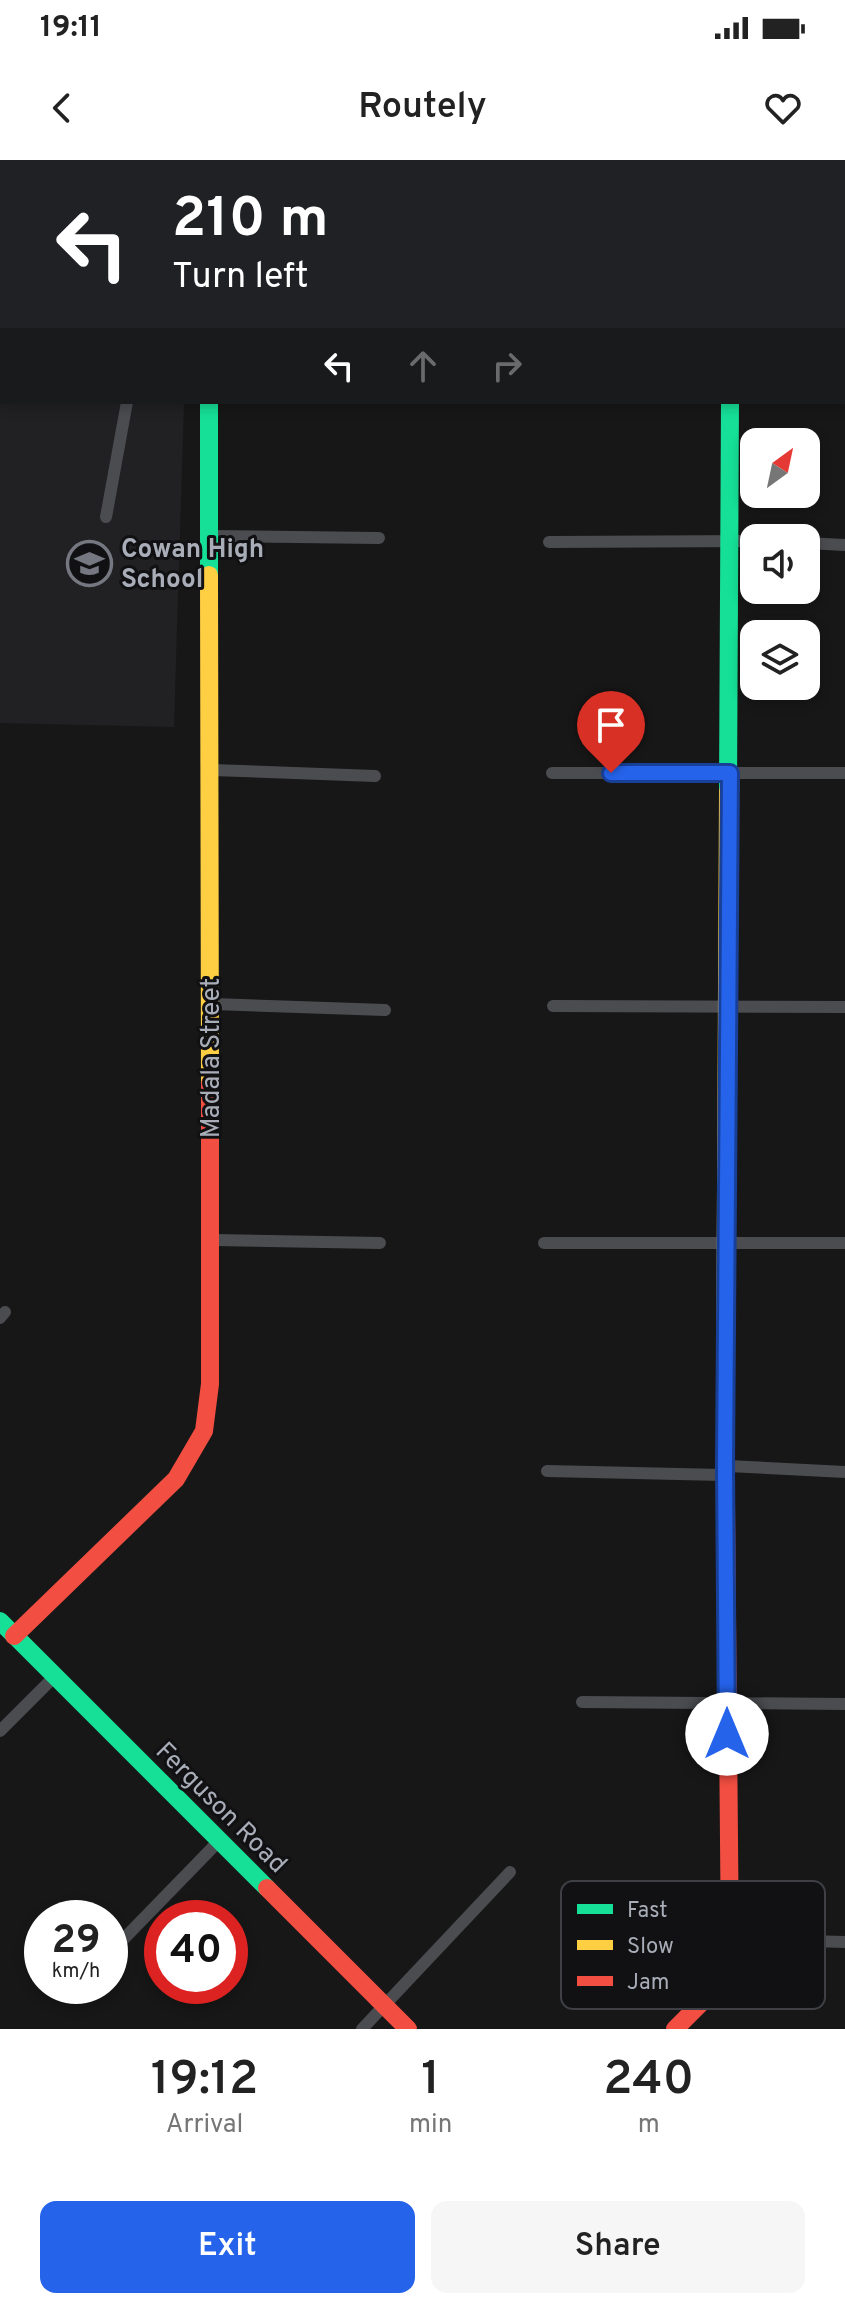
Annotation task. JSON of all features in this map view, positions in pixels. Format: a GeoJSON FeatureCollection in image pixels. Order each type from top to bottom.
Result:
{"type":"FeatureCollection","features":[{"type":"Feature","properties":{"kind":"street","name":"Madala Street"},"geometry":{"type":"LineString","coordinates":[[14,1636],[176,1479],[196,1452],[207,1426],[210,1400],[209,404]]}},
{"type":"Feature","properties":{"kind":"street"},"geometry":{"type":"LineString","coordinates":[[728,1881],[725,1471],[730,404]]}},
{"type":"Feature","properties":{"kind":"street","name":"Ferguson Road"},"geometry":{"type":"LineString","coordinates":[[0,1621],[408,2029]]}},
{"type":"Feature","properties":{"kind":"street"},"geometry":{"type":"LineString","coordinates":[[675,2029],[695,2009]]}},
{"type":"Feature","properties":{"kind":"lane"},"geometry":{"type":"LineString","coordinates":[[106,517],[127,404]]}},
{"type":"Feature","properties":{"kind":"lane"},"geometry":{"type":"LineString","coordinates":[[209,536],[379,538]]}},
{"type":"Feature","properties":{"kind":"lane"},"geometry":{"type":"LineString","coordinates":[[549,542],[740,540]]}},
{"type":"Feature","properties":{"kind":"lane"},"geometry":{"type":"LineString","coordinates":[[820,544],[845,545]]}},
{"type":"Feature","properties":{"kind":"lane"},"geometry":{"type":"LineString","coordinates":[[209,770],[375,776]]}},
{"type":"Feature","properties":{"kind":"lane"},"geometry":{"type":"LineString","coordinates":[[552,773],[845,773]]}},
{"type":"Feature","properties":{"kind":"lane"},"geometry":{"type":"LineString","coordinates":[[210,1004],[385,1010]]}},
{"type":"Feature","properties":{"kind":"lane"},"geometry":{"type":"LineString","coordinates":[[553,1006],[845,1007]]}},
{"type":"Feature","properties":{"kind":"lane"},"geometry":{"type":"LineString","coordinates":[[210,1240],[380,1243]]}},
{"type":"Feature","properties":{"kind":"lane"},"geometry":{"type":"LineString","coordinates":[[544,1243],[726,1240],[845,1243]]}},
{"type":"Feature","properties":{"kind":"lane"},"geometry":{"type":"LineString","coordinates":[[547,1471],[845,1472]]}},
{"type":"Feature","properties":{"kind":"lane"},"geometry":{"type":"LineString","coordinates":[[0,1731],[55,1676]]}},
{"type":"Feature","properties":{"kind":"lane"},"geometry":{"type":"LineString","coordinates":[[582,1702],[845,1704]]}},
{"type":"Feature","properties":{"kind":"lane"},"geometry":{"type":"LineString","coordinates":[[128,1935],[219,1841]]}},
{"type":"Feature","properties":{"kind":"lane"},"geometry":{"type":"LineString","coordinates":[[362,2029],[510,1872]]}},
{"type":"Feature","properties":{"kind":"lane"},"geometry":{"type":"LineString","coordinates":[[825,1941],[845,1942]]}},
{"type":"Feature","properties":{"kind":"shaded area","name":"Cowan High School"},"geometry":{"type":"Polygon","coordinates":[[[0,404],[184,404],[174,727],[0,723],[0,404]]]}},
{"type":"Feature","properties":{"kind":"traffic: fast"},"geometry":{"type":"LineString","coordinates":[[209,404],[209,575]]}},
{"type":"Feature","properties":{"kind":"traffic: fast"},"geometry":{"type":"LineString","coordinates":[[728,791],[730,404]]}},
{"type":"Feature","properties":{"kind":"traffic: fast"},"geometry":{"type":"LineString","coordinates":[[0,1621],[267,1888]]}},
{"type":"Feature","properties":{"kind":"traffic: slow"},"geometry":{"type":"LineString","coordinates":[[209,575],[210,1084]]}},
{"type":"Feature","properties":{"kind":"traffic: slow"},"geometry":{"type":"LineString","coordinates":[[725,1388],[728,791]]}},
{"type":"Feature","properties":{"kind":"traffic: jam"},"geometry":{"type":"LineString","coordinates":[[14,1636],[176,1479],[204,1431],[210,1384],[210,1084]]}},
{"type":"Feature","properties":{"kind":"traffic: jam"},"geometry":{"type":"LineString","coordinates":[[725,1388],[729,1881]]}},
{"type":"Feature","properties":{"kind":"traffic: jam"},"geometry":{"type":"LineString","coordinates":[[267,1888],[408,2029]]}},
{"type":"Feature","properties":{"kind":"traffic: jam"},"geometry":{"type":"LineString","coordinates":[[675,2029],[695,2009]]}},
{"type":"Feature","properties":{"kind":"place","name":"Cowan High School"},"geometry":{"type":"Point","coordinates":[90,563]}},
{"type":"Feature","properties":{"kind":"route"},"geometry":{"type":"LineString","coordinates":[[611,773],[730,773],[725,1466],[727,1734]]}}]}
